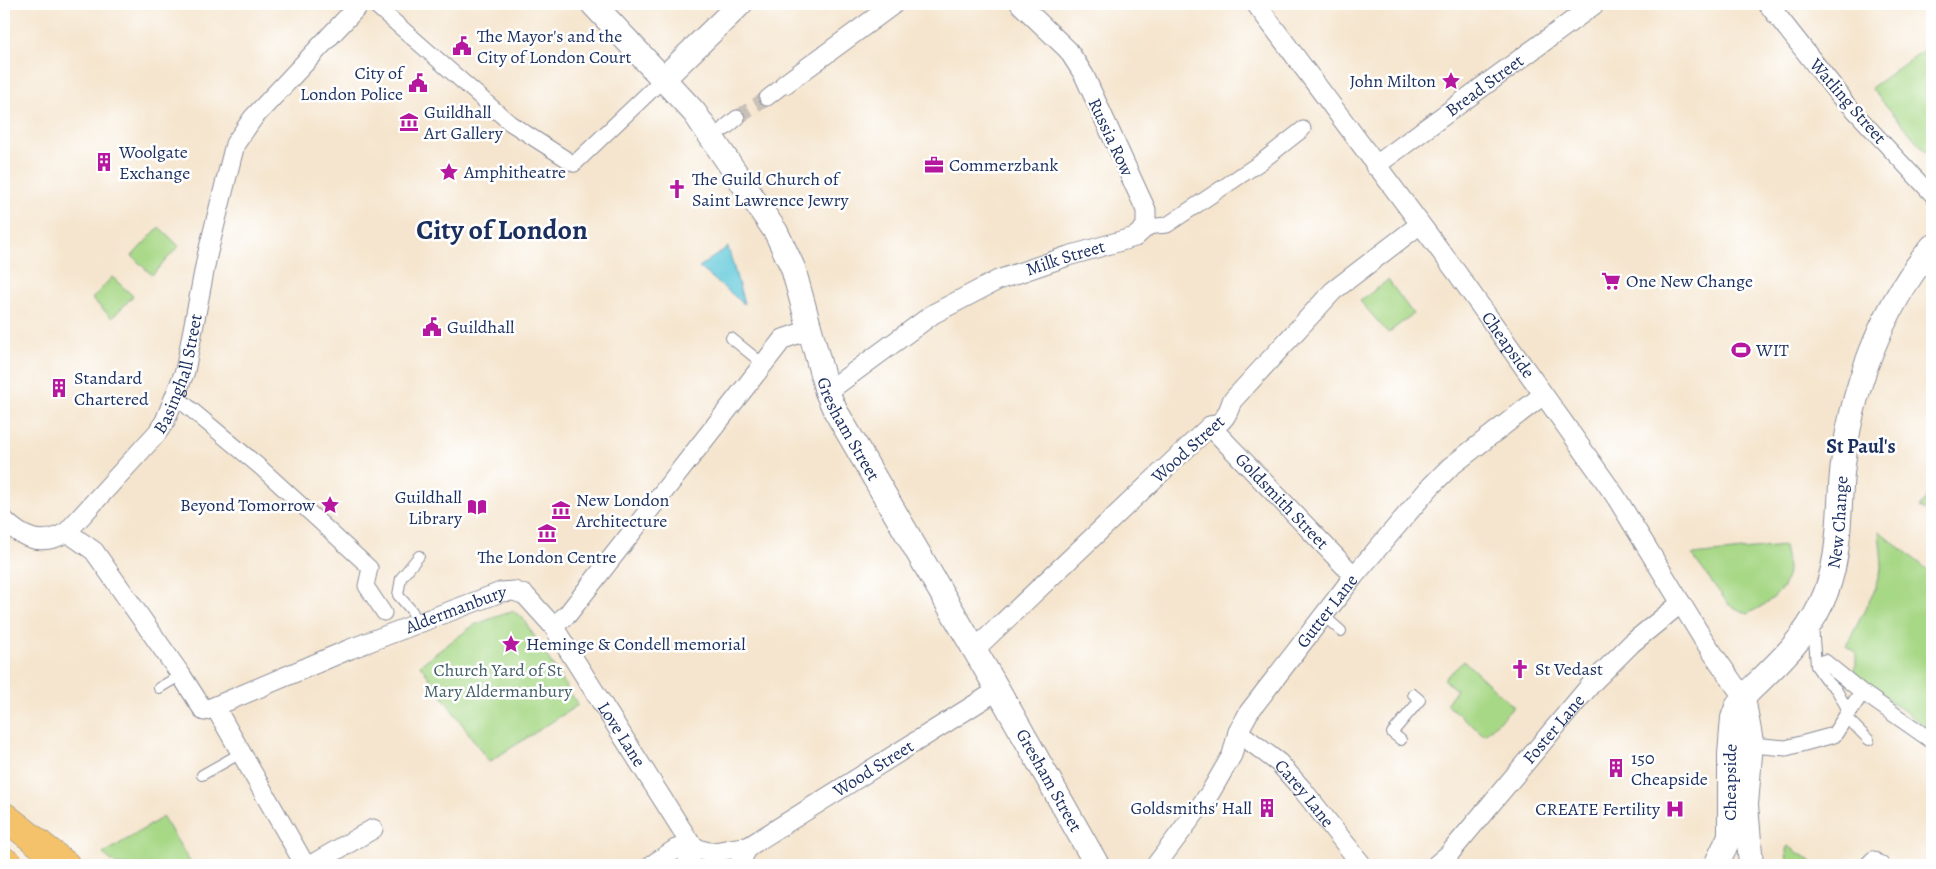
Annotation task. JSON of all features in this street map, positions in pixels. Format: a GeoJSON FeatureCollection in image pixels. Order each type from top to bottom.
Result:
{"type":"FeatureCollection","features":[{"type":"Feature","properties":{"kind":"main road"},"geometry":{"type":"LineString","coordinates":[[4,816],[66,865]]}},
{"type":"Feature","properties":{"kind":"main road"},"geometry":{"type":"LineString","coordinates":[[4,861],[10,865]]}},
{"type":"Feature","properties":{"kind":"street","name":"Basinghall Street"},"geometry":{"type":"LineString","coordinates":[[67,532],[157,432],[175,396],[185,371],[207,256],[235,144],[253,118],[360,4]]}},
{"type":"Feature","properties":{"kind":"street"},"geometry":{"type":"LineString","coordinates":[[374,4],[519,129],[574,164],[740,4]]}},
{"type":"Feature","properties":{"kind":"street","name":"Gresham Street"},"geometry":{"type":"LineString","coordinates":[[593,4],[694,112],[776,232],[792,268],[827,392],[851,439],[998,690],[1097,865]]}},
{"type":"Feature","properties":{"kind":"street"},"geometry":{"type":"LineString","coordinates":[[767,98],[894,4]]}},
{"type":"Feature","properties":{"kind":"street","name":"Russia Row"},"geometry":{"type":"LineString","coordinates":[[1020,4],[1068,50],[1084,75],[1146,210],[1146,227]]}},
{"type":"Feature","properties":{"kind":"street","name":"Cheapside"},"geometry":{"type":"LineString","coordinates":[[1256,4],[1457,274],[1616,497],[1703,639],[1743,697],[1751,742],[1746,805],[1752,865]]}},
{"type":"Feature","properties":{"kind":"street","name":"Bread Street"},"geometry":{"type":"LineString","coordinates":[[1375,166],[1594,4]]}},
{"type":"Feature","properties":{"kind":"street","name":"Watling Street"},"geometry":{"type":"LineString","coordinates":[[1768,4],[1841,97],[1932,195]]}},
{"type":"Feature","properties":{"kind":"street","name":"Milk Street"},"geometry":{"type":"LineString","coordinates":[[827,392],[933,314],[998,280],[1068,256],[1135,237],[1146,227],[1167,225],[1261,162],[1303,129]]}},
{"type":"Feature","properties":{"kind":"street","name":"Wood Street"},"geometry":{"type":"LineString","coordinates":[[974,650],[1210,426],[1219,425],[1227,414],[1232,401],[1333,291],[1419,225]]}},
{"type":"Feature","properties":{"kind":"street","name":"New Change"},"geometry":{"type":"LineString","coordinates":[[1743,697],[1783,657],[1813,619],[1829,586],[1839,529],[1846,440],[1857,391],[1887,318],[1910,277],[1932,247]]}},
{"type":"Feature","properties":{"kind":"street"},"geometry":{"type":"LineString","coordinates":[[553,626],[566,615],[783,339],[809,330]]}},
{"type":"Feature","properties":{"kind":"street","name":"Gutter Lane"},"geometry":{"type":"LineString","coordinates":[[1156,865],[1210,793],[1232,755],[1238,732],[1249,712],[1354,576],[1450,467],[1543,395]]}},
{"type":"Feature","properties":{"kind":"street"},"geometry":{"type":"LineString","coordinates":[[175,396],[256,471],[370,568],[366,586],[384,613]]}},
{"type":"Feature","properties":{"kind":"street","name":"Goldsmith Street"},"geometry":{"type":"LineString","coordinates":[[1210,426],[1354,576]]}},
{"type":"Feature","properties":{"kind":"street"},"geometry":{"type":"LineString","coordinates":[[4,520],[19,534],[43,541],[54,540],[67,532],[94,551],[181,675],[242,753],[305,865]]}},
{"type":"Feature","properties":{"kind":"street","name":"Aldermanbury"},"geometry":{"type":"LineString","coordinates":[[209,709],[417,623],[502,592],[514,591],[525,595],[553,626]]}},
{"type":"Feature","properties":{"kind":"street","name":"Foster Lane"},"geometry":{"type":"LineString","coordinates":[[1436,865],[1449,854],[1593,682],[1632,643],[1681,603]]}},
{"type":"Feature","properties":{"kind":"street","name":"Love Lane"},"geometry":{"type":"LineString","coordinates":[[553,626],[691,844]]}},
{"type":"Feature","properties":{"kind":"street"},"geometry":{"type":"LineString","coordinates":[[1825,662],[1862,692],[1932,741]]}},
{"type":"Feature","properties":{"kind":"street","name":"Wood Street"},"geometry":{"type":"LineString","coordinates":[[691,844],[701,852],[712,853],[724,849],[748,847],[998,690]]}},
{"type":"Feature","properties":{"kind":"street"},"geometry":{"type":"LineString","coordinates":[[1763,746],[1786,748],[1834,735],[1862,692]]}},
{"type":"Feature","properties":{"kind":"street","name":"Cheapside"},"geometry":{"type":"LineString","coordinates":[[1716,865],[1730,836],[1730,754],[1733,718],[1737,706],[1743,697]]}},
{"type":"Feature","properties":{"kind":"street","name":"Carey Lane"},"geometry":{"type":"LineString","coordinates":[[1238,732],[1285,770],[1362,865]]}},
{"type":"Feature","properties":{"kind":"street"},"geometry":{"type":"LineString","coordinates":[[311,865],[376,828]]}},
{"type":"Feature","properties":{"kind":"street"},"geometry":{"type":"LineString","coordinates":[[652,865],[676,849],[691,844],[688,859],[692,865]]}},
{"type":"Feature","properties":{"kind":"street"},"geometry":{"type":"LineString","coordinates":[[739,865],[748,847]]}},
{"type":"Feature","properties":{"kind":"lane"},"geometry":{"type":"LineString","coordinates":[[731,338],[763,364]]}},
{"type":"Feature","properties":{"kind":"lane"},"geometry":{"type":"LineString","coordinates":[[417,623],[412,611],[398,594],[401,578],[420,556]]}},
{"type":"Feature","properties":{"kind":"lane"},"geometry":{"type":"LineString","coordinates":[[1324,616],[1342,631]]}},
{"type":"Feature","properties":{"kind":"lane"},"geometry":{"type":"LineString","coordinates":[[1813,619],[1816,666],[1825,680],[1836,689],[1850,721],[1869,740]]}},
{"type":"Feature","properties":{"kind":"lane"},"geometry":{"type":"LineString","coordinates":[[160,688],[181,675]]}},
{"type":"Feature","properties":{"kind":"lane"},"geometry":{"type":"LineString","coordinates":[[1401,740],[1392,733],[1420,700],[1413,694]]}},
{"type":"Feature","properties":{"kind":"lane"},"geometry":{"type":"LineString","coordinates":[[202,775],[242,753]]}},
{"type":"Feature","properties":{"kind":"green space"},"geometry":{"type":"Polygon","coordinates":[[[1932,44],[1932,159],[1871,88],[1932,44]]]}},
{"type":"Feature","properties":{"kind":"green space"},"geometry":{"type":"Polygon","coordinates":[[[159,227],[179,246],[152,275],[132,256],[159,227]]]}},
{"type":"Feature","properties":{"kind":"green space"},"geometry":{"type":"Polygon","coordinates":[[[112,277],[133,296],[112,318],[92,299],[112,277]]]}},
{"type":"Feature","properties":{"kind":"green space"},"geometry":{"type":"Polygon","coordinates":[[[1388,280],[1413,314],[1388,333],[1360,301],[1388,280]]]}},
{"type":"Feature","properties":{"kind":"green space"},"geometry":{"type":"Polygon","coordinates":[[[1932,488],[1932,516],[1920,507],[1932,488]]]}},
{"type":"Feature","properties":{"kind":"green space"},"geometry":{"type":"Polygon","coordinates":[[[1879,531],[1932,573],[1932,731],[1851,673],[1856,665],[1856,653],[1846,646],[1874,592],[1882,564],[1879,531]]]}},
{"type":"Feature","properties":{"kind":"green space"},"geometry":{"type":"Polygon","coordinates":[[[1784,546],[1788,570],[1784,585],[1768,602],[1747,614],[1729,605],[1692,555],[1784,546]]]}},
{"type":"Feature","properties":{"kind":"green space","name":"Church Yard of St Mary Aldermanbury"},"geometry":{"type":"Polygon","coordinates":[[[512,611],[522,617],[578,705],[489,762],[420,665],[474,625],[512,611]]]}},
{"type":"Feature","properties":{"kind":"green space"},"geometry":{"type":"Polygon","coordinates":[[[1464,661],[1514,707],[1484,735],[1446,704],[1456,690],[1444,679],[1464,661]]]}},
{"type":"Feature","properties":{"kind":"green space"},"geometry":{"type":"Polygon","coordinates":[[[163,817],[192,865],[117,865],[103,854],[163,817]]]}},
{"type":"Feature","properties":{"kind":"green space"},"geometry":{"type":"Polygon","coordinates":[[[1788,846],[1811,861],[1808,865],[1787,865],[1786,849],[1788,846]]]}},
{"type":"Feature","properties":{"kind":"water"},"geometry":{"type":"Polygon","coordinates":[[[728,247],[744,303],[744,304],[699,267],[728,247]]]}},
{"type":"Feature","properties":{"kind":"tunnel"},"geometry":{"type":"LineString","coordinates":[[737,118],[767,98]]}},
{"type":"Feature","properties":{"kind":"place","name":"The Mayor's and the City of London Court"},"geometry":{"type":"Point","coordinates":[462,46]}},
{"type":"Feature","properties":{"kind":"place","name":"John Milton"},"geometry":{"type":"Point","coordinates":[1451,81]}},
{"type":"Feature","properties":{"kind":"place","name":"City of London Police"},"geometry":{"type":"Point","coordinates":[418,83]}},
{"type":"Feature","properties":{"kind":"place","name":"Guildhall Art Gallery"},"geometry":{"type":"Point","coordinates":[409,122]}},
{"type":"Feature","properties":{"kind":"place","name":"Woolgate Exchange"},"geometry":{"type":"Point","coordinates":[104,162]}},
{"type":"Feature","properties":{"kind":"place","name":"Commerzbank"},"geometry":{"type":"Point","coordinates":[934,165]}},
{"type":"Feature","properties":{"kind":"place","name":"Amphitheatre"},"geometry":{"type":"Point","coordinates":[449,172]}},
{"type":"Feature","properties":{"kind":"place","name":"The Guild Church of Saint Lawrence Jewry"},"geometry":{"type":"Point","coordinates":[677,189]}},
{"type":"Feature","properties":{"kind":"place","name":"One New Change"},"geometry":{"type":"Point","coordinates":[1611,281]}},
{"type":"Feature","properties":{"kind":"place","name":"Guildhall"},"geometry":{"type":"Point","coordinates":[432,327]}},
{"type":"Feature","properties":{"kind":"place","name":"WIT"},"geometry":{"type":"Point","coordinates":[1741,350]}},
{"type":"Feature","properties":{"kind":"place","name":"Standard Chartered"},"geometry":{"type":"Point","coordinates":[59,388]}},
{"type":"Feature","properties":{"kind":"place","name":"Beyond Tomorrow"},"geometry":{"type":"Point","coordinates":[330,505]}},
{"type":"Feature","properties":{"kind":"place","name":"Guildhall Library"},"geometry":{"type":"Point","coordinates":[477,507]}},
{"type":"Feature","properties":{"kind":"place","name":"New London Architecture"},"geometry":{"type":"Point","coordinates":[561,510]}},
{"type":"Feature","properties":{"kind":"place","name":"The London Centre"},"geometry":{"type":"Point","coordinates":[547,533]}},
{"type":"Feature","properties":{"kind":"place","name":"Heminge & Condell memorial"},"geometry":{"type":"Point","coordinates":[511,644]}},
{"type":"Feature","properties":{"kind":"place","name":"St Vedast"},"geometry":{"type":"Point","coordinates":[1520,669]}},
{"type":"Feature","properties":{"kind":"place","name":"150 Cheapside"},"geometry":{"type":"Point","coordinates":[1616,768]}},
{"type":"Feature","properties":{"kind":"place","name":"Goldsmiths' Hall"},"geometry":{"type":"Point","coordinates":[1267,808]}},
{"type":"Feature","properties":{"kind":"place","name":"CREATE Fertility"},"geometry":{"type":"Point","coordinates":[1675,809]}},
{"type":"Feature","properties":{"kind":"district","name":"City of London"},"geometry":{"type":"Point","coordinates":[502,230]}},
{"type":"Feature","properties":{"kind":"district","name":"St Paul's"},"geometry":{"type":"Point","coordinates":[1861,446]}}]}
